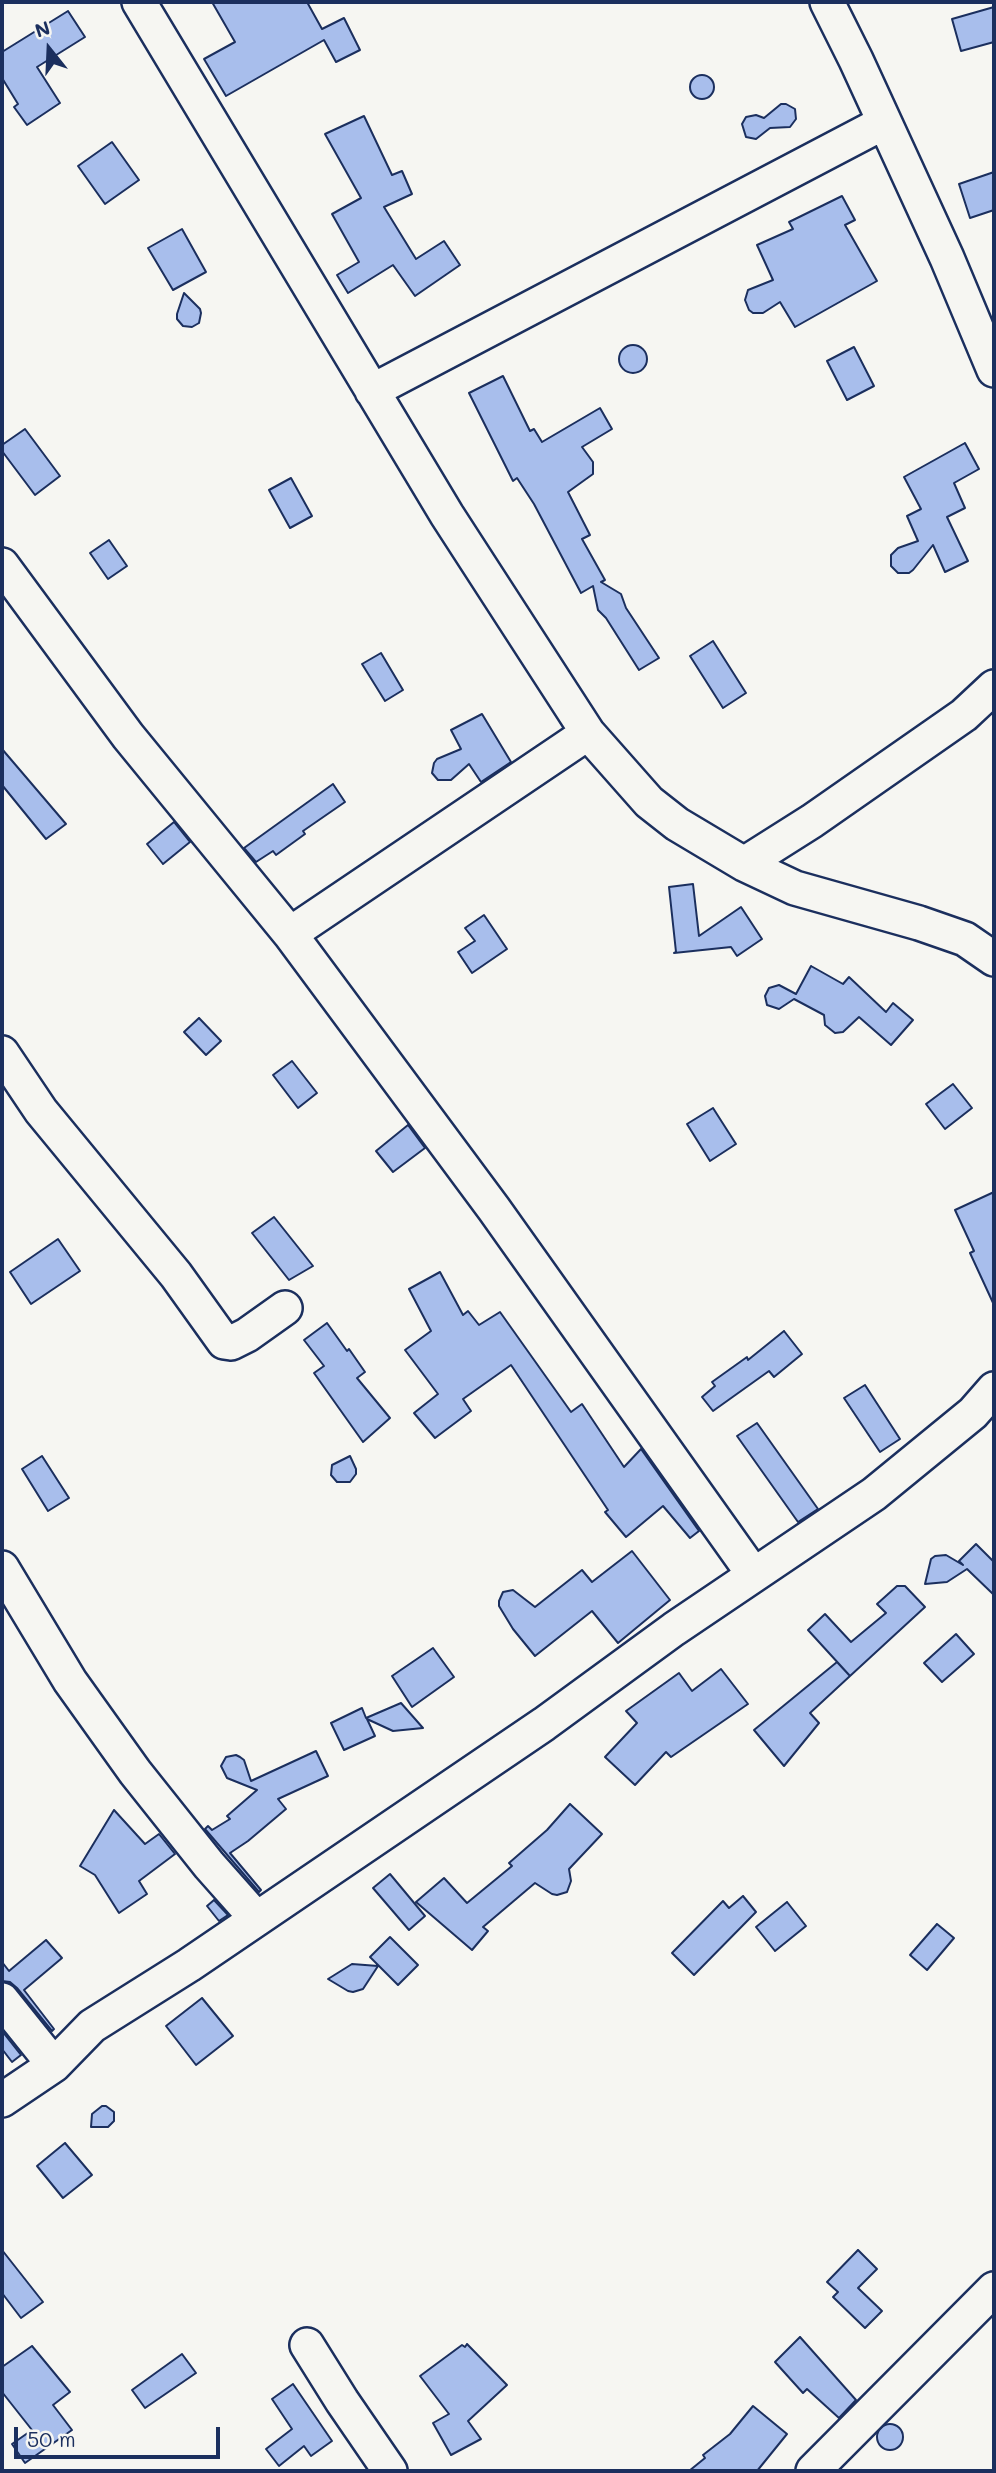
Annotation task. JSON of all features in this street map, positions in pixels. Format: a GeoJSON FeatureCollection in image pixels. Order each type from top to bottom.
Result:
{"type":"FeatureCollection","features":[{"type":"Feature","properties":{"kind":"street"},"geometry":{"type":"LineString","coordinates":[[139,2],[447,515],[588,733],[649,802],[677,824],[744,864],[794,888],[919,923],[965,939],[994,959]]}},
{"type":"Feature","properties":{"kind":"street"},"geometry":{"type":"LineString","coordinates":[[827,2],[947,258],[994,370]]}},
{"type":"Feature","properties":{"kind":"street"},"geometry":{"type":"LineString","coordinates":[[372,391],[883,123]]}},
{"type":"Feature","properties":{"kind":"street"},"geometry":{"type":"LineString","coordinates":[[2,565],[128,736],[290,934],[494,1209],[754,1575]]}},
{"type":"Feature","properties":{"kind":"street"},"geometry":{"type":"LineString","coordinates":[[744,864],[964,715],[994,687]]}},
{"type":"Feature","properties":{"kind":"street"},"geometry":{"type":"LineString","coordinates":[[290,934],[588,733]]}},
{"type":"Feature","properties":{"kind":"street"},"geometry":{"type":"LineString","coordinates":[[2,1053],[41,1111],[176,1275],[224,1342],[247,1335],[285,1308]]}},
{"type":"Feature","properties":{"kind":"street"},"geometry":{"type":"LineString","coordinates":[[2,2101],[54,2065],[92,2026],[189,1965],[544,1724],[674,1629],[874,1494],[973,1413],[994,1389]]}},
{"type":"Feature","properties":{"kind":"street"},"geometry":{"type":"LineString","coordinates":[[2,1568],[70,1681],[135,1772],[209,1865],[256,1918]]}},
{"type":"Feature","properties":{"kind":"street"},"geometry":{"type":"LineString","coordinates":[[2,2000],[54,2065]]}},
{"type":"Feature","properties":{"kind":"street"},"geometry":{"type":"LineString","coordinates":[[813,2471],[994,2289]]}},
{"type":"Feature","properties":{"kind":"street"},"geometry":{"type":"LineString","coordinates":[[306,2345],[390,2471]]}},
{"type":"Feature","properties":{"kind":"building"},"geometry":{"type":"Polygon","coordinates":[[[212,2],[307,2],[322,29],[344,18],[360,50],[336,62],[324,40],[226,96],[204,59],[235,42],[212,2]]]}},
{"type":"Feature","properties":{"kind":"building"},"geometry":{"type":"Polygon","coordinates":[[[994,7],[994,42],[961,51],[952,19],[994,7]]]}},
{"type":"Feature","properties":{"kind":"building"},"geometry":{"type":"Polygon","coordinates":[[[68,11],[85,37],[37,67],[60,103],[27,125],[14,107],[18,104],[2,78],[2,52],[68,11]]]}},
{"type":"Feature","properties":{"kind":"building"},"geometry":{"type":"Polygon","coordinates":[[[702,75],[711,78],[714,87],[711,96],[702,99],[693,96],[690,87],[693,78],[702,75]]]}},
{"type":"Feature","properties":{"kind":"building"},"geometry":{"type":"Polygon","coordinates":[[[781,104],[795,109],[796,119],[790,127],[770,128],[756,139],[746,137],[742,124],[746,117],[756,115],[764,118],[781,104]]]}},
{"type":"Feature","properties":{"kind":"building"},"geometry":{"type":"Polygon","coordinates":[[[364,116],[392,175],[402,171],[412,194],[384,207],[416,259],[444,241],[460,265],[415,296],[393,265],[348,293],[337,275],[359,262],[332,214],[361,198],[325,134],[364,116]]]}},
{"type":"Feature","properties":{"kind":"building"},"geometry":{"type":"Polygon","coordinates":[[[112,142],[139,180],[105,204],[78,166],[112,142]]]}},
{"type":"Feature","properties":{"kind":"building"},"geometry":{"type":"Polygon","coordinates":[[[994,172],[994,210],[970,218],[959,184],[994,172]]]}},
{"type":"Feature","properties":{"kind":"building"},"geometry":{"type":"Polygon","coordinates":[[[842,196],[855,220],[845,225],[877,281],[795,327],[780,302],[763,313],[749,310],[745,300],[748,290],[773,280],[757,245],[793,229],[789,222],[842,196]]]}},
{"type":"Feature","properties":{"kind":"building"},"geometry":{"type":"Polygon","coordinates":[[[182,229],[206,272],[173,290],[148,248],[182,229]]]}},
{"type":"Feature","properties":{"kind":"building"},"geometry":{"type":"Polygon","coordinates":[[[184,293],[201,313],[199,323],[192,327],[183,326],[177,319],[184,293]]]}},
{"type":"Feature","properties":{"kind":"building"},"geometry":{"type":"Polygon","coordinates":[[[633,345],[643,349],[647,359],[643,369],[633,373],[623,369],[619,359],[623,349],[633,345]]]}},
{"type":"Feature","properties":{"kind":"building"},"geometry":{"type":"Polygon","coordinates":[[[854,347],[874,386],[847,400],[827,361],[854,347]]]}},
{"type":"Feature","properties":{"kind":"building"},"geometry":{"type":"Polygon","coordinates":[[[503,376],[530,431],[534,429],[542,442],[600,408],[612,429],[582,447],[593,462],[593,474],[568,492],[590,535],[582,539],[605,580],[601,582],[621,594],[626,608],[659,658],[639,670],[598,610],[593,586],[581,593],[534,504],[517,478],[513,481],[469,393],[503,376]]]}},
{"type":"Feature","properties":{"kind":"building"},"geometry":{"type":"Polygon","coordinates":[[[25,429],[60,476],[35,495],[2,451],[2,445],[25,429]]]}},
{"type":"Feature","properties":{"kind":"building"},"geometry":{"type":"Polygon","coordinates":[[[965,443],[979,469],[954,483],[965,508],[947,517],[968,561],[945,572],[933,545],[913,570],[909,573],[898,573],[891,566],[891,555],[898,548],[918,541],[907,516],[921,509],[904,477],[965,443]]]}},
{"type":"Feature","properties":{"kind":"building"},"geometry":{"type":"Polygon","coordinates":[[[291,478],[312,516],[290,528],[269,490],[291,478]]]}},
{"type":"Feature","properties":{"kind":"building"},"geometry":{"type":"Polygon","coordinates":[[[109,540],[127,566],[108,579],[90,553],[109,540]]]}},
{"type":"Feature","properties":{"kind":"building"},"geometry":{"type":"Polygon","coordinates":[[[713,641],[746,693],[723,708],[690,656],[713,641]]]}},
{"type":"Feature","properties":{"kind":"building"},"geometry":{"type":"Polygon","coordinates":[[[381,653],[403,690],[385,701],[362,664],[381,653]]]}},
{"type":"Feature","properties":{"kind":"building"},"geometry":{"type":"Polygon","coordinates":[[[482,714],[511,762],[481,782],[469,764],[451,780],[438,780],[432,773],[434,763],[437,759],[461,749],[451,730],[482,714]]]}},
{"type":"Feature","properties":{"kind":"building"},"geometry":{"type":"Polygon","coordinates":[[[2,749],[66,824],[46,839],[2,785],[2,749]]]}},
{"type":"Feature","properties":{"kind":"building"},"geometry":{"type":"Polygon","coordinates":[[[333,784],[345,802],[303,831],[305,834],[276,855],[273,851],[256,862],[244,848],[333,784]]]}},
{"type":"Feature","properties":{"kind":"building"},"geometry":{"type":"Polygon","coordinates":[[[174,822],[190,842],[163,864],[147,844],[174,822]]]}},
{"type":"Feature","properties":{"kind":"building"},"geometry":{"type":"Polygon","coordinates":[[[693,884],[699,936],[741,907],[762,939],[737,956],[731,947],[674,953],[669,887],[693,884]]]}},
{"type":"Feature","properties":{"kind":"building"},"geometry":{"type":"Polygon","coordinates":[[[484,915],[507,949],[472,973],[458,952],[475,941],[465,928],[484,915]]]}},
{"type":"Feature","properties":{"kind":"building"},"geometry":{"type":"Polygon","coordinates":[[[811,966],[843,984],[849,977],[886,1012],[893,1003],[913,1020],[891,1045],[859,1017],[843,1032],[835,1033],[825,1025],[824,1015],[794,999],[779,1009],[767,1005],[765,996],[769,988],[779,985],[796,994],[811,966]]]}},
{"type":"Feature","properties":{"kind":"building"},"geometry":{"type":"Polygon","coordinates":[[[199,1018],[221,1041],[206,1055],[184,1032],[199,1018]]]}},
{"type":"Feature","properties":{"kind":"building"},"geometry":{"type":"Polygon","coordinates":[[[292,1061],[317,1093],[298,1108],[273,1075],[292,1061]]]}},
{"type":"Feature","properties":{"kind":"building"},"geometry":{"type":"Polygon","coordinates":[[[953,1084],[972,1108],[945,1129],[926,1104],[953,1084]]]}},
{"type":"Feature","properties":{"kind":"building"},"geometry":{"type":"Polygon","coordinates":[[[713,1108],[736,1144],[710,1161],[687,1124],[713,1108]]]}},
{"type":"Feature","properties":{"kind":"building"},"geometry":{"type":"Polygon","coordinates":[[[408,1125],[425,1148],[393,1172],[376,1151],[408,1125]]]}},
{"type":"Feature","properties":{"kind":"building"},"geometry":{"type":"Polygon","coordinates":[[[994,1192],[994,1305],[970,1253],[974,1251],[955,1210],[994,1192]]]}},
{"type":"Feature","properties":{"kind":"building"},"geometry":{"type":"Polygon","coordinates":[[[274,1217],[313,1266],[289,1280],[252,1233],[274,1217]]]}},
{"type":"Feature","properties":{"kind":"building"},"geometry":{"type":"Polygon","coordinates":[[[58,1239],[80,1271],[31,1304],[10,1272],[58,1239]]]}},
{"type":"Feature","properties":{"kind":"building"},"geometry":{"type":"Polygon","coordinates":[[[440,1272],[463,1315],[468,1311],[479,1325],[500,1312],[571,1412],[582,1404],[624,1467],[641,1449],[699,1531],[690,1538],[663,1506],[626,1537],[605,1512],[608,1510],[511,1365],[463,1399],[471,1411],[435,1438],[414,1413],[438,1394],[405,1350],[431,1331],[409,1289],[440,1272]]]}},
{"type":"Feature","properties":{"kind":"building"},"geometry":{"type":"Polygon","coordinates":[[[327,1323],[365,1372],[357,1378],[390,1418],[363,1442],[314,1373],[324,1366],[304,1340],[327,1323]]]}},
{"type":"Feature","properties":{"kind":"building"},"geometry":{"type":"Polygon","coordinates":[[[784,1331],[802,1354],[774,1377],[769,1371],[713,1411],[702,1397],[715,1386],[712,1382],[747,1357],[748,1360],[784,1331]]]}},
{"type":"Feature","properties":{"kind":"building"},"geometry":{"type":"Polygon","coordinates":[[[865,1385],[900,1439],[880,1452],[844,1398],[865,1385]]]}},
{"type":"Feature","properties":{"kind":"building"},"geometry":{"type":"Polygon","coordinates":[[[757,1423],[818,1509],[798,1522],[737,1436],[757,1423]]]}},
{"type":"Feature","properties":{"kind":"building"},"geometry":{"type":"Polygon","coordinates":[[[42,1456],[69,1498],[48,1511],[22,1469],[42,1456]]]}},
{"type":"Feature","properties":{"kind":"building"},"geometry":{"type":"Polygon","coordinates":[[[350,1456],[356,1474],[350,1482],[337,1482],[331,1475],[332,1465],[350,1456]]]}},
{"type":"Feature","properties":{"kind":"building"},"geometry":{"type":"Polygon","coordinates":[[[976,1544],[994,1562],[994,1595],[967,1569],[947,1582],[925,1584],[931,1559],[946,1555],[963,1565],[959,1561],[976,1544]]]}},
{"type":"Feature","properties":{"kind":"building"},"geometry":{"type":"Polygon","coordinates":[[[632,1551],[670,1600],[618,1643],[592,1611],[535,1656],[499,1606],[503,1592],[513,1590],[535,1607],[582,1570],[592,1582],[632,1551]]]}},
{"type":"Feature","properties":{"kind":"building"},"geometry":{"type":"Polygon","coordinates":[[[897,1586],[905,1586],[925,1607],[850,1676],[808,1630],[825,1614],[851,1642],[886,1613],[877,1604],[897,1586]]]}},
{"type":"Feature","properties":{"kind":"building"},"geometry":{"type":"Polygon","coordinates":[[[956,1634],[974,1654],[942,1682],[924,1663],[956,1634]]]}},
{"type":"Feature","properties":{"kind":"building"},"geometry":{"type":"Polygon","coordinates":[[[433,1648],[454,1677],[412,1707],[392,1676],[433,1648]]]}},
{"type":"Feature","properties":{"kind":"building"},"geometry":{"type":"Polygon","coordinates":[[[837,1662],[850,1676],[810,1713],[819,1723],[784,1766],[754,1730],[837,1662]]]}},
{"type":"Feature","properties":{"kind":"building"},"geometry":{"type":"Polygon","coordinates":[[[721,1669],[748,1704],[671,1757],[666,1752],[635,1785],[605,1757],[637,1723],[626,1711],[679,1673],[692,1691],[721,1669]]]}},
{"type":"Feature","properties":{"kind":"building"},"geometry":{"type":"Polygon","coordinates":[[[401,1703],[423,1728],[393,1731],[367,1719],[375,1736],[344,1750],[331,1723],[362,1708],[366,1718],[401,1703]]]}},
{"type":"Feature","properties":{"kind":"building"},"geometry":{"type":"Polygon","coordinates":[[[316,1751],[328,1776],[278,1799],[286,1809],[230,1853],[261,1890],[259,1892],[205,1829],[208,1826],[212,1830],[230,1819],[227,1816],[257,1790],[227,1778],[221,1766],[226,1757],[240,1757],[244,1760],[251,1781],[316,1751]]]}},
{"type":"Feature","properties":{"kind":"building"},"geometry":{"type":"Polygon","coordinates":[[[570,1804],[602,1834],[569,1869],[571,1881],[567,1892],[552,1894],[535,1883],[483,1927],[488,1931],[472,1950],[416,1902],[444,1878],[467,1903],[512,1866],[509,1863],[547,1830],[570,1804]]]}},
{"type":"Feature","properties":{"kind":"building"},"geometry":{"type":"Polygon","coordinates":[[[114,1810],[145,1844],[159,1834],[175,1854],[139,1881],[147,1894],[119,1913],[95,1875],[80,1866],[114,1810]]]}},
{"type":"Feature","properties":{"kind":"building"},"geometry":{"type":"Polygon","coordinates":[[[390,1874],[425,1916],[409,1930],[373,1888],[390,1874]]]}},
{"type":"Feature","properties":{"kind":"building"},"geometry":{"type":"Polygon","coordinates":[[[743,1896],[756,1912],[694,1975],[672,1953],[723,1901],[729,1908],[743,1896]]]}},
{"type":"Feature","properties":{"kind":"building"},"geometry":{"type":"Polygon","coordinates":[[[214,1900],[228,1915],[219,1921],[207,1906],[214,1900]]]}},
{"type":"Feature","properties":{"kind":"building"},"geometry":{"type":"Polygon","coordinates":[[[787,1902],[806,1926],[775,1951],[756,1927],[787,1902]]]}},
{"type":"Feature","properties":{"kind":"building"},"geometry":{"type":"Polygon","coordinates":[[[937,1924],[954,1938],[927,1970],[910,1955],[937,1924]]]}},
{"type":"Feature","properties":{"kind":"building"},"geometry":{"type":"Polygon","coordinates":[[[390,1937],[418,1965],[398,1985],[370,1957],[390,1937]]]}},
{"type":"Feature","properties":{"kind":"building"},"geometry":{"type":"Polygon","coordinates":[[[46,1940],[62,1958],[24,1990],[54,2029],[52,2031],[17,1988],[10,1982],[2,1981],[2,1962],[9,1971],[46,1940]]]}},
{"type":"Feature","properties":{"kind":"building"},"geometry":{"type":"Polygon","coordinates":[[[352,1964],[378,1966],[363,1989],[348,1991],[328,1979],[352,1964]]]}},
{"type":"Feature","properties":{"kind":"building"},"geometry":{"type":"Polygon","coordinates":[[[202,1998],[233,2036],[196,2065],[166,2026],[202,1998]]]}},
{"type":"Feature","properties":{"kind":"building"},"geometry":{"type":"Polygon","coordinates":[[[2,2031],[21,2055],[12,2062],[2,2049],[2,2031]]]}},
{"type":"Feature","properties":{"kind":"building"},"geometry":{"type":"Polygon","coordinates":[[[102,2106],[114,2112],[114,2121],[108,2127],[91,2127],[92,2114],[102,2106]]]}},
{"type":"Feature","properties":{"kind":"building"},"geometry":{"type":"Polygon","coordinates":[[[65,2143],[92,2175],[63,2198],[37,2166],[65,2143]]]}},
{"type":"Feature","properties":{"kind":"building"},"geometry":{"type":"Polygon","coordinates":[[[2,2250],[43,2302],[21,2318],[2,2293],[2,2250]]]}},
{"type":"Feature","properties":{"kind":"building"},"geometry":{"type":"Polygon","coordinates":[[[858,2250],[877,2269],[858,2288],[882,2311],[865,2328],[833,2297],[838,2292],[827,2282],[858,2250]]]}},
{"type":"Feature","properties":{"kind":"building"},"geometry":{"type":"Polygon","coordinates":[[[800,2337],[856,2400],[839,2418],[807,2389],[803,2393],[775,2362],[800,2337]]]}},
{"type":"Feature","properties":{"kind":"building"},"geometry":{"type":"Polygon","coordinates":[[[467,2344],[507,2385],[468,2421],[481,2439],[451,2455],[433,2423],[449,2414],[420,2376],[467,2344]]]}},
{"type":"Feature","properties":{"kind":"building"},"geometry":{"type":"Polygon","coordinates":[[[32,2346],[70,2392],[53,2405],[72,2430],[25,2463],[12,2444],[32,2430],[2,2392],[2,2367],[32,2346]]]}},
{"type":"Feature","properties":{"kind":"building"},"geometry":{"type":"Polygon","coordinates":[[[182,2354],[196,2373],[145,2408],[132,2390],[182,2354]]]}},
{"type":"Feature","properties":{"kind":"building"},"geometry":{"type":"Polygon","coordinates":[[[293,2384],[332,2441],[311,2456],[304,2446],[279,2466],[266,2449],[292,2429],[272,2399],[293,2384]]]}},
{"type":"Feature","properties":{"kind":"building"},"geometry":{"type":"Polygon","coordinates":[[[753,2406],[787,2434],[757,2471],[689,2471],[705,2458],[703,2455],[730,2434],[753,2406]]]}},
{"type":"Feature","properties":{"kind":"building"},"geometry":{"type":"Polygon","coordinates":[[[890,2424],[899,2428],[903,2437],[899,2446],[890,2450],[881,2446],[877,2437],[881,2428],[890,2424]]]}}]}
